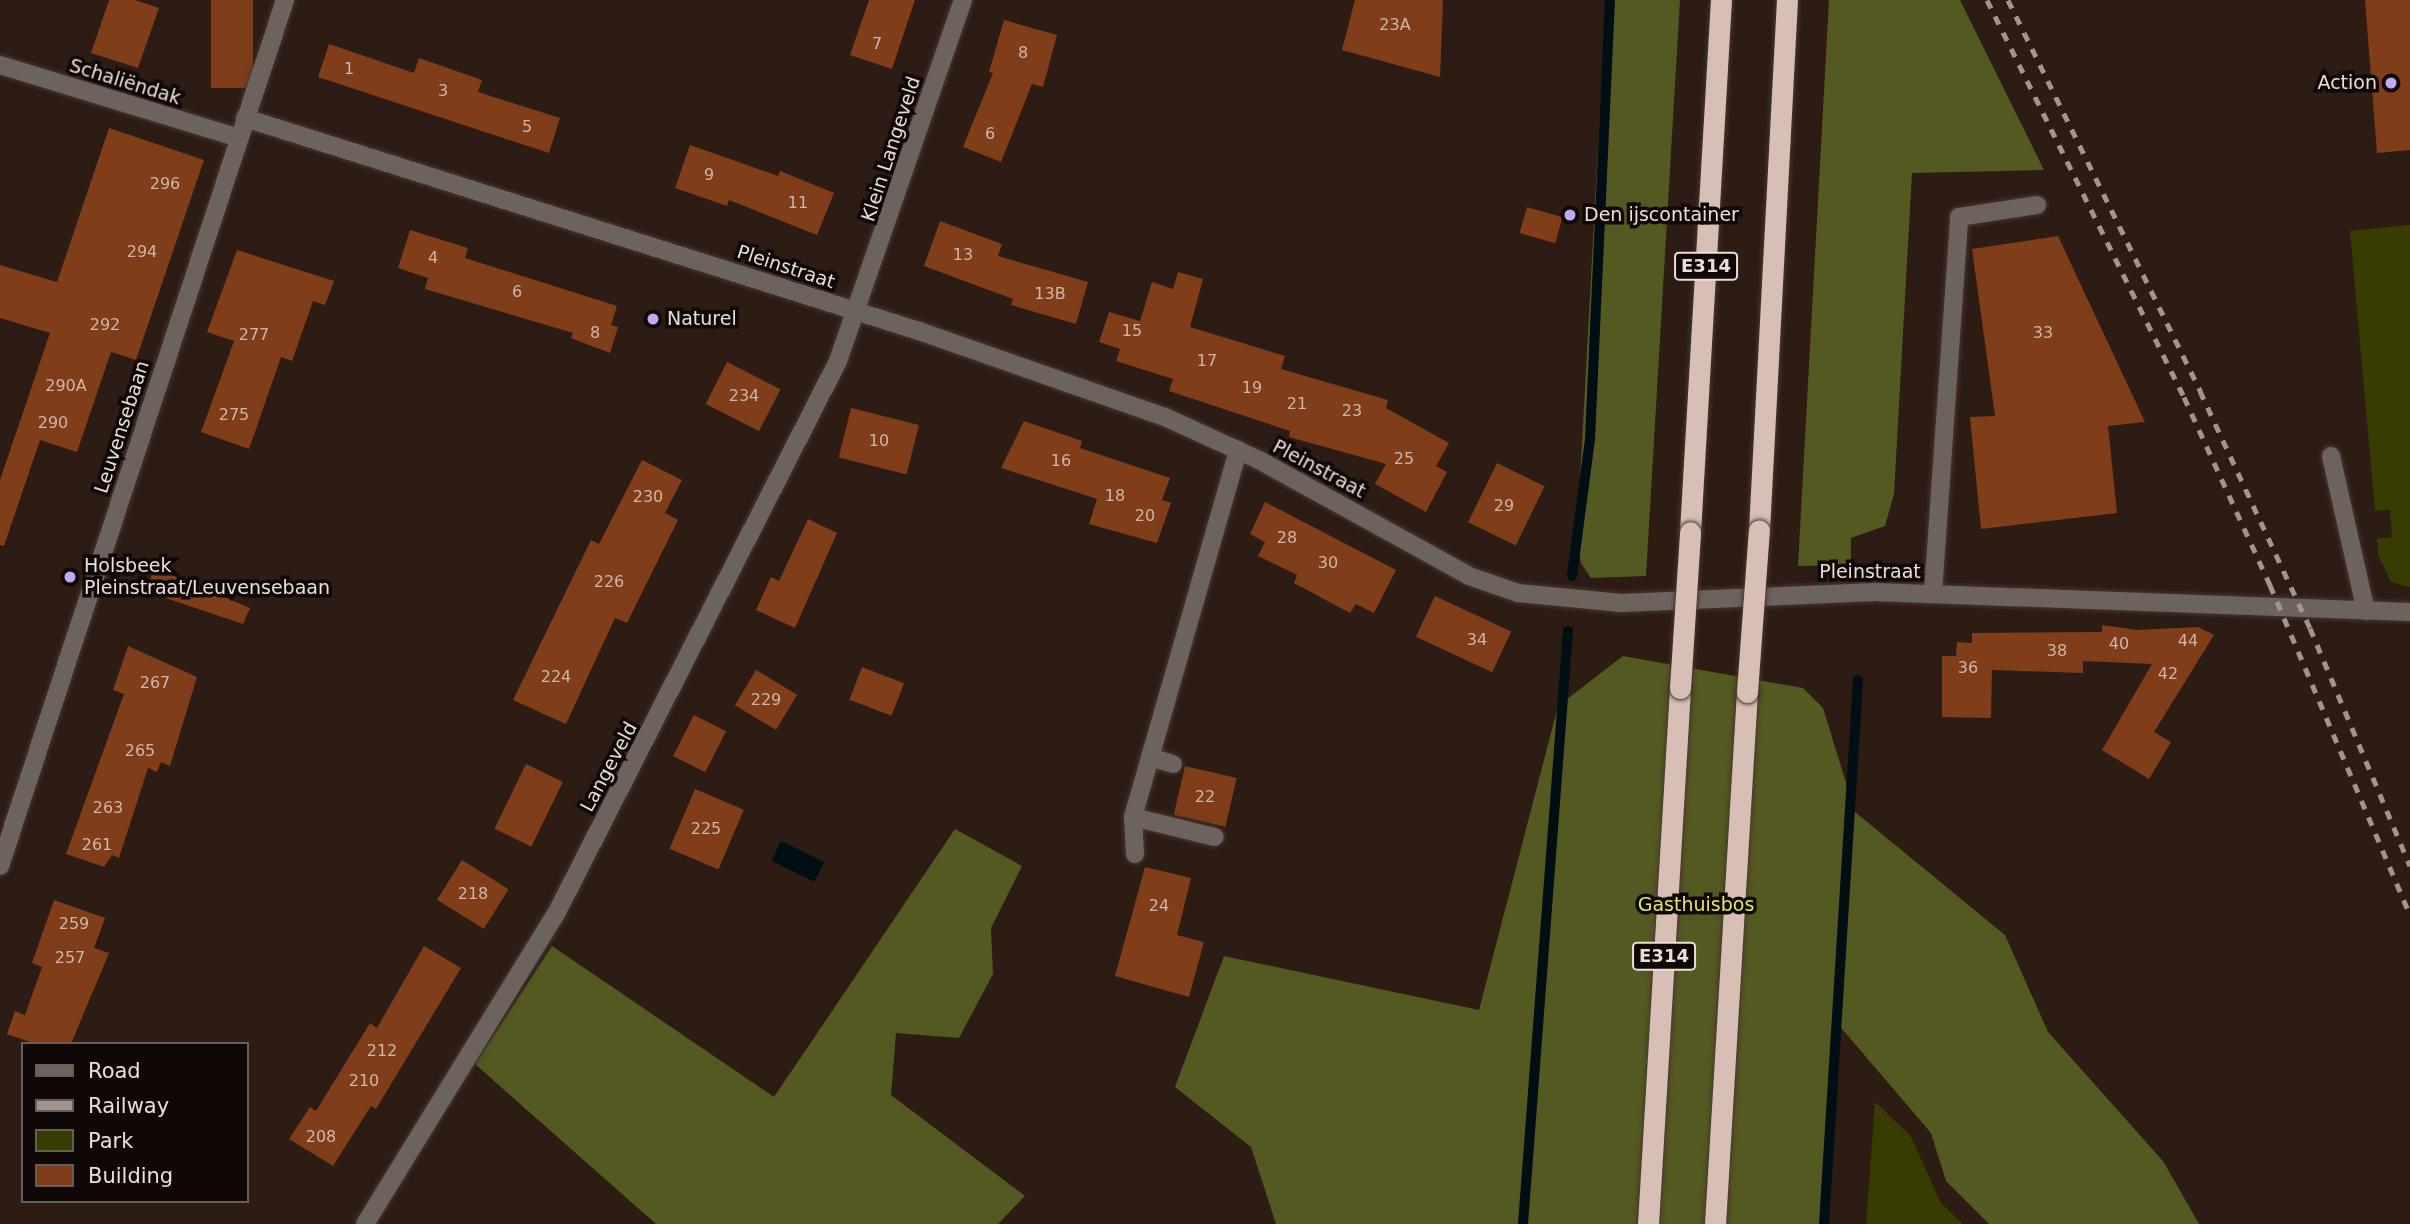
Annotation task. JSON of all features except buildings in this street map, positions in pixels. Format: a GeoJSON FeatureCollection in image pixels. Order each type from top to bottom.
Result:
{"type":"FeatureCollection","features":[{"type":"Feature","properties":{"kind":"highway","name":"E314"},"geometry":{"type":"LineString","coordinates":[[1648,1224],[1721,0]]}},
{"type":"Feature","properties":{"kind":"highway"},"geometry":{"type":"LineString","coordinates":[[1715,1224],[1759,530],[1787,0]]}},
{"type":"Feature","properties":{"kind":"street","name":"Leuvensebaan"},"geometry":{"type":"LineString","coordinates":[[0,866],[285,0]]}},
{"type":"Feature","properties":{"kind":"street","name":"Klein Langeveld"},"geometry":{"type":"LineString","coordinates":[[857,312],[963,0]]}},
{"type":"Feature","properties":{"kind":"street","name":"Schaliëndak"},"geometry":{"type":"LineString","coordinates":[[0,65],[239,138]]}},
{"type":"Feature","properties":{"kind":"street","name":"Pleinstraat"},"geometry":{"type":"LineString","coordinates":[[245,118],[857,312],[1166,417],[1238,450],[1469,576],[1518,593],[1622,603],[1852,591],[2410,612]]}},
{"type":"Feature","properties":{"kind":"street"},"geometry":{"type":"LineString","coordinates":[[1933,593],[1959,217],[2037,205]]}},
{"type":"Feature","properties":{"kind":"street","name":"Langeveld"},"geometry":{"type":"LineString","coordinates":[[365,1224],[555,914],[718,603],[838,360],[857,312]]}},
{"type":"Feature","properties":{"kind":"street"},"geometry":{"type":"LineString","coordinates":[[1135,854],[1133,817],[1238,450]]}},
{"type":"Feature","properties":{"kind":"street"},"geometry":{"type":"LineString","coordinates":[[2331,456],[2366,611]]}},
{"type":"Feature","properties":{"kind":"street"},"geometry":{"type":"LineString","coordinates":[[1150,757],[1173,764]]}},
{"type":"Feature","properties":{"kind":"street"},"geometry":{"type":"LineString","coordinates":[[1133,817],[1215,837]]}},
{"type":"Feature","properties":{"kind":"green space"},"geometry":{"type":"Polygon","coordinates":[[[1606,0],[1680,0],[1646,576],[1591,578],[1581,563],[1577,536],[1606,0]]]}},
{"type":"Feature","properties":{"kind":"green space"},"geometry":{"type":"Polygon","coordinates":[[[1829,0],[1960,0],[2044,170],[1912,173],[1894,494],[1885,526],[1851,538],[1851,565],[1798,566],[1829,0]]]}},
{"type":"Feature","properties":{"kind":"green space"},"geometry":{"type":"Polygon","coordinates":[[[2410,225],[2410,587],[2391,582],[2378,555],[2377,539],[2392,537],[2390,510],[2375,511],[2350,231],[2410,225]]]}},
{"type":"Feature","properties":{"kind":"green space","name":"Gasthuisbos"},"geometry":{"type":"Polygon","coordinates":[[[1623,656],[1803,688],[1823,708],[1855,812],[2005,935],[2048,1032],[2163,1161],[2199,1224],[1989,1224],[1946,1181],[1931,1133],[1837,1023],[1824,1224],[1276,1224],[1251,1147],[1175,1087],[1224,956],[1479,1010],[1558,706],[1623,656]]]}},
{"type":"Feature","properties":{"kind":"green space"},"geometry":{"type":"Polygon","coordinates":[[[955,829],[1022,866],[991,928],[993,974],[959,1038],[896,1033],[891,1095],[1025,1196],[998,1224],[656,1224],[475,1064],[552,946],[774,1097],[955,829]]]}},
{"type":"Feature","properties":{"kind":"green space"},"geometry":{"type":"Polygon","coordinates":[[[1875,1102],[1910,1135],[1941,1203],[1963,1224],[1866,1224],[1875,1102]]]}},
{"type":"Feature","properties":{"kind":"shaded area"},"geometry":{"type":"Polygon","coordinates":[[[781,841],[824,862],[814,882],[771,861],[781,841]]]}},
{"type":"Feature","properties":{"kind":"waterway"},"geometry":{"type":"LineString","coordinates":[[1572,576],[1590,439],[1610,0]]}},
{"type":"Feature","properties":{"kind":"waterway"},"geometry":{"type":"LineString","coordinates":[[1523,1224],[1568,631]]}},
{"type":"Feature","properties":{"kind":"waterway"},"geometry":{"type":"LineString","coordinates":[[1824,1224],[1858,680]]}},
{"type":"Feature","properties":{"kind":"railway"},"geometry":{"type":"LineString","coordinates":[[1987,0],[2184,397],[2270,585],[2410,915]]}},
{"type":"Feature","properties":{"kind":"railway"},"geometry":{"type":"LineString","coordinates":[[2008,0],[2200,391],[2310,628],[2410,866]]}},
{"type":"Feature","properties":{"kind":"place","name":"Action"},"geometry":{"type":"Point","coordinates":[2391,83]}},
{"type":"Feature","properties":{"kind":"place","name":"Den ijscontainer"},"geometry":{"type":"Point","coordinates":[1570,215]}},
{"type":"Feature","properties":{"kind":"place","name":"Naturel"},"geometry":{"type":"Point","coordinates":[653,319]}},
{"type":"Feature","properties":{"kind":"place","name":"Holsbeek Pleinstraat/Leuvensebaan"},"geometry":{"type":"Point","coordinates":[70,577]}}]}
